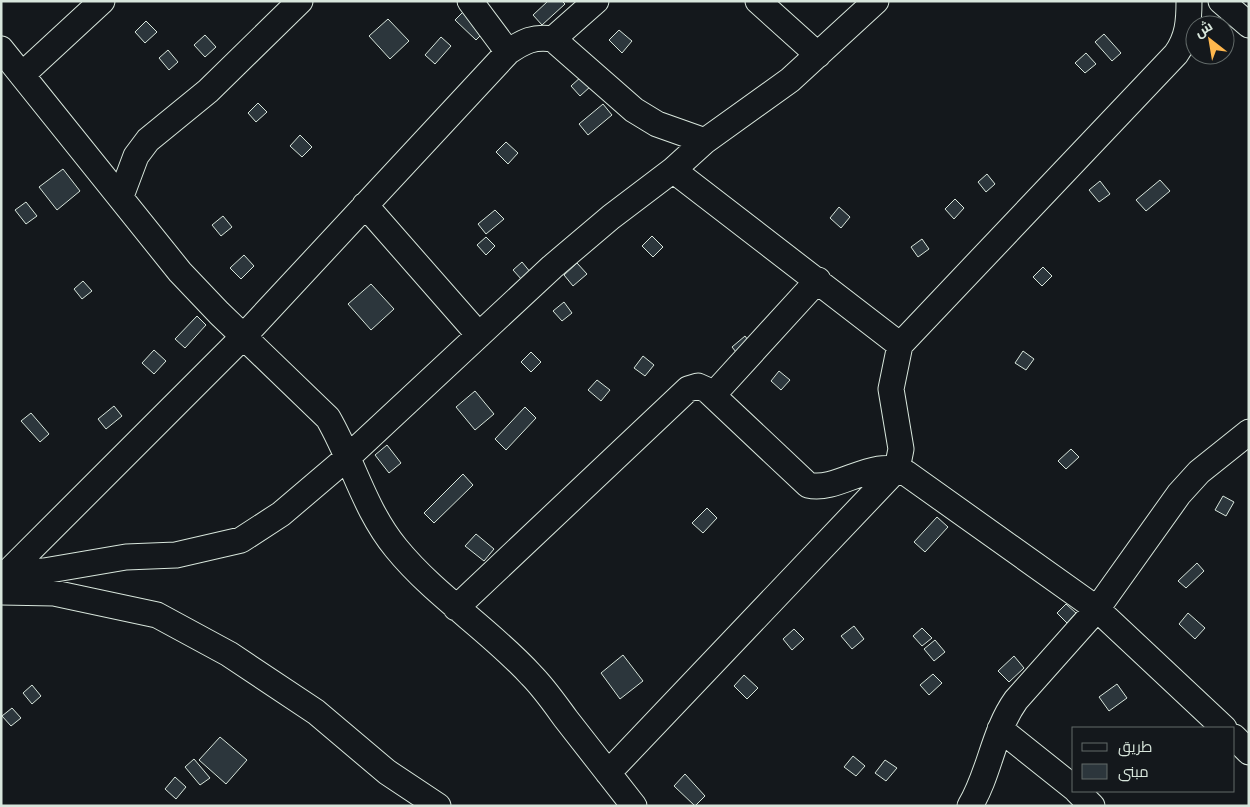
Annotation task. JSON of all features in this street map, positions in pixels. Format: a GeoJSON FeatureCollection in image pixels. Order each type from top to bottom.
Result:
{"type":"FeatureCollection","features":[{"type":"Feature","properties":{"kind":"street"},"geometry":{"type":"LineString","coordinates":[[23,74],[102,1]]}},
{"type":"Feature","properties":{"kind":"street"},"geometry":{"type":"LineString","coordinates":[[121,196],[136,156],[148,140],[220,80],[300,1]]}},
{"type":"Feature","properties":{"kind":"street"},"geometry":{"type":"LineString","coordinates":[[470,1],[508,52]]}},
{"type":"Feature","properties":{"kind":"street"},"geometry":{"type":"LineString","coordinates":[[554,39],[596,1]]}},
{"type":"Feature","properties":{"kind":"street"},"geometry":{"type":"LineString","coordinates":[[758,1],[818,55]]}},
{"type":"Feature","properties":{"kind":"street"},"geometry":{"type":"LineString","coordinates":[[3,581],[44,571],[126,557],[176,555],[241,540],[281,514],[348,457],[552,267],[611,217],[673,170],[705,141],[790,80],[876,1]]}},
{"type":"Feature","properties":{"kind":"street"},"geometry":{"type":"LineString","coordinates":[[608,773],[897,469],[900,449],[891,389],[900,345],[1176,54],[1184,42],[1188,28],[1189,1]]}},
{"type":"Feature","properties":{"kind":"street"},"geometry":{"type":"LineString","coordinates":[[1222,1],[1249,25]]}},
{"type":"Feature","properties":{"kind":"street"},"geometry":{"type":"LineString","coordinates":[[3,581],[244,337],[508,52],[524,40],[540,37],[554,39],[634,110],[657,124],[705,141]]}},
{"type":"Feature","properties":{"kind":"street"},"geometry":{"type":"LineString","coordinates":[[1,49],[121,196],[180,272],[328,418],[348,457],[358,485],[374,516],[395,547],[421,577],[507,650],[532,676],[634,806]]}},
{"type":"Feature","properties":{"kind":"street"},"geometry":{"type":"LineString","coordinates":[[673,170],[900,345]]}},
{"type":"Feature","properties":{"kind":"street"},"geometry":{"type":"LineString","coordinates":[[365,205],[479,335]]}},
{"type":"Feature","properties":{"kind":"street"},"geometry":{"type":"LineString","coordinates":[[713,395],[818,280]]}},
{"type":"Feature","properties":{"kind":"street"},"geometry":{"type":"LineString","coordinates":[[456,608],[688,389],[698,386],[713,395],[808,485],[823,485],[883,468],[897,469],[1097,609],[1223,727]]}},
{"type":"Feature","properties":{"kind":"street"},"geometry":{"type":"LineString","coordinates":[[970,806],[979,792],[1007,712],[1097,609],[1179,494],[1199,472],[1249,432]]}},
{"type":"Feature","properties":{"kind":"street"},"geometry":{"type":"LineString","coordinates":[[3,581],[157,615],[229,654],[300,702],[387,772],[438,806]]}},
{"type":"Feature","properties":{"kind":"street"},"geometry":{"type":"LineString","coordinates":[[1000,729],[1072,788]]}},
{"type":"Feature","properties":{"kind":"street"},"geometry":{"type":"LineString","coordinates":[[1235,738],[1249,752]]}},
{"type":"Feature","properties":{"kind":"street"},"geometry":{"type":"LineString","coordinates":[[1077,792],[1092,806]]}},
{"type":"Feature","properties":{"kind":"building"},"geometry":{"type":"Polygon","coordinates":[[[548,1],[562,1],[565,4],[542,25],[533,15],[548,1]]]}},
{"type":"Feature","properties":{"kind":"building"},"geometry":{"type":"Polygon","coordinates":[[[464,11],[485,31],[476,40],[455,20],[464,11]]]}},
{"type":"Feature","properties":{"kind":"building"},"geometry":{"type":"Polygon","coordinates":[[[388,19],[409,41],[390,59],[369,36],[388,19]]]}},
{"type":"Feature","properties":{"kind":"building"},"geometry":{"type":"Polygon","coordinates":[[[146,21],[157,32],[145,43],[135,32],[146,21]]]}},
{"type":"Feature","properties":{"kind":"building"},"geometry":{"type":"Polygon","coordinates":[[[619,30],[632,41],[622,53],[609,40],[619,30]]]}},
{"type":"Feature","properties":{"kind":"building"},"geometry":{"type":"Polygon","coordinates":[[[1104,34],[1121,53],[1112,61],[1095,42],[1104,34]]]}},
{"type":"Feature","properties":{"kind":"building"},"geometry":{"type":"Polygon","coordinates":[[[205,35],[216,47],[205,57],[194,45],[205,35]]]}},
{"type":"Feature","properties":{"kind":"building"},"geometry":{"type":"Polygon","coordinates":[[[441,37],[451,46],[435,64],[425,55],[441,37]]]}},
{"type":"Feature","properties":{"kind":"building"},"geometry":{"type":"Polygon","coordinates":[[[168,50],[178,62],[169,70],[159,58],[168,50]]]}},
{"type":"Feature","properties":{"kind":"building"},"geometry":{"type":"Polygon","coordinates":[[[1086,53],[1096,64],[1085,73],[1075,63],[1086,53]]]}},
{"type":"Feature","properties":{"kind":"building"},"geometry":{"type":"Polygon","coordinates":[[[582,76],[591,86],[580,96],[571,86],[582,76]]]}},
{"type":"Feature","properties":{"kind":"building"},"geometry":{"type":"Polygon","coordinates":[[[258,103],[267,112],[256,122],[248,113],[258,103]]]}},
{"type":"Feature","properties":{"kind":"building"},"geometry":{"type":"Polygon","coordinates":[[[603,104],[612,115],[588,135],[579,124],[603,104]]]}},
{"type":"Feature","properties":{"kind":"building"},"geometry":{"type":"Polygon","coordinates":[[[300,135],[312,147],[302,157],[290,146],[300,135]]]}},
{"type":"Feature","properties":{"kind":"building"},"geometry":{"type":"Polygon","coordinates":[[[506,142],[518,153],[508,164],[496,152],[506,142]]]}},
{"type":"Feature","properties":{"kind":"building"},"geometry":{"type":"Polygon","coordinates":[[[63,169],[80,191],[57,210],[39,187],[63,169]]]}},
{"type":"Feature","properties":{"kind":"building"},"geometry":{"type":"Polygon","coordinates":[[[987,174],[995,184],[986,192],[978,182],[987,174]]]}},
{"type":"Feature","properties":{"kind":"building"},"geometry":{"type":"Polygon","coordinates":[[[1160,180],[1170,191],[1146,211],[1136,200],[1160,180]]]}},
{"type":"Feature","properties":{"kind":"building"},"geometry":{"type":"Polygon","coordinates":[[[1100,181],[1110,194],[1099,202],[1089,190],[1100,181]]]}},
{"type":"Feature","properties":{"kind":"building"},"geometry":{"type":"Polygon","coordinates":[[[955,199],[964,208],[954,219],[945,209],[955,199]]]}},
{"type":"Feature","properties":{"kind":"building"},"geometry":{"type":"Polygon","coordinates":[[[26,202],[37,216],[26,224],[15,210],[26,202]]]}},
{"type":"Feature","properties":{"kind":"building"},"geometry":{"type":"Polygon","coordinates":[[[839,207],[850,217],[841,228],[830,218],[839,207]]]}},
{"type":"Feature","properties":{"kind":"building"},"geometry":{"type":"Polygon","coordinates":[[[495,210],[504,219],[486,234],[478,224],[495,210]]]}},
{"type":"Feature","properties":{"kind":"building"},"geometry":{"type":"Polygon","coordinates":[[[223,216],[232,227],[221,236],[212,225],[223,216]]]}},
{"type":"Feature","properties":{"kind":"building"},"geometry":{"type":"Polygon","coordinates":[[[652,236],[663,247],[653,257],[642,246],[652,236]]]}},
{"type":"Feature","properties":{"kind":"building"},"geometry":{"type":"Polygon","coordinates":[[[486,237],[495,246],[486,255],[477,245],[486,237]]]}},
{"type":"Feature","properties":{"kind":"building"},"geometry":{"type":"Polygon","coordinates":[[[922,239],[929,249],[918,257],[911,247],[922,239]]]}},
{"type":"Feature","properties":{"kind":"building"},"geometry":{"type":"Polygon","coordinates":[[[244,255],[254,266],[241,279],[230,268],[244,255]]]}},
{"type":"Feature","properties":{"kind":"building"},"geometry":{"type":"Polygon","coordinates":[[[522,262],[531,273],[522,280],[513,270],[522,262]]]}},
{"type":"Feature","properties":{"kind":"building"},"geometry":{"type":"Polygon","coordinates":[[[577,263],[587,274],[573,286],[564,275],[577,263]]]}},
{"type":"Feature","properties":{"kind":"building"},"geometry":{"type":"Polygon","coordinates":[[[1043,267],[1052,276],[1042,286],[1033,277],[1043,267]]]}},
{"type":"Feature","properties":{"kind":"building"},"geometry":{"type":"Polygon","coordinates":[[[83,281],[92,291],[82,299],[74,289],[83,281]]]}},
{"type":"Feature","properties":{"kind":"building"},"geometry":{"type":"Polygon","coordinates":[[[371,284],[394,309],[371,330],[348,304],[371,284]]]}},
{"type":"Feature","properties":{"kind":"building"},"geometry":{"type":"Polygon","coordinates":[[[564,302],[572,313],[562,321],[553,311],[564,302]]]}},
{"type":"Feature","properties":{"kind":"building"},"geometry":{"type":"Polygon","coordinates":[[[197,316],[206,325],[185,348],[175,339],[197,316]]]}},
{"type":"Feature","properties":{"kind":"building"},"geometry":{"type":"Polygon","coordinates":[[[745,336],[753,347],[740,357],[732,347],[745,336]]]}},
{"type":"Feature","properties":{"kind":"building"},"geometry":{"type":"Polygon","coordinates":[[[154,350],[166,361],[154,374],[142,363],[154,350]]]}},
{"type":"Feature","properties":{"kind":"building"},"geometry":{"type":"Polygon","coordinates":[[[1023,351],[1034,359],[1026,370],[1015,363],[1023,351]]]}},
{"type":"Feature","properties":{"kind":"building"},"geometry":{"type":"Polygon","coordinates":[[[531,352],[541,362],[531,372],[521,362],[531,352]]]}},
{"type":"Feature","properties":{"kind":"building"},"geometry":{"type":"Polygon","coordinates":[[[643,356],[654,365],[645,376],[634,368],[643,356]]]}},
{"type":"Feature","properties":{"kind":"building"},"geometry":{"type":"Polygon","coordinates":[[[779,371],[790,380],[781,390],[771,381],[779,371]]]}},
{"type":"Feature","properties":{"kind":"building"},"geometry":{"type":"Polygon","coordinates":[[[597,380],[610,390],[601,401],[588,390],[597,380]]]}},
{"type":"Feature","properties":{"kind":"building"},"geometry":{"type":"Polygon","coordinates":[[[475,391],[494,414],[475,430],[456,407],[475,391]]]}},
{"type":"Feature","properties":{"kind":"building"},"geometry":{"type":"Polygon","coordinates":[[[114,406],[122,416],[106,429],[98,419],[114,406]]]}},
{"type":"Feature","properties":{"kind":"building"},"geometry":{"type":"Polygon","coordinates":[[[525,407],[536,418],[506,450],[495,439],[525,407]]]}},
{"type":"Feature","properties":{"kind":"building"},"geometry":{"type":"Polygon","coordinates":[[[31,413],[49,434],[40,442],[21,421],[31,413]]]}},
{"type":"Feature","properties":{"kind":"building"},"geometry":{"type":"Polygon","coordinates":[[[387,445],[401,463],[389,473],[375,455],[387,445]]]}},
{"type":"Feature","properties":{"kind":"building"},"geometry":{"type":"Polygon","coordinates":[[[1071,449],[1079,457],[1066,469],[1058,461],[1071,449]]]}},
{"type":"Feature","properties":{"kind":"building"},"geometry":{"type":"Polygon","coordinates":[[[463,474],[473,485],[434,523],[424,513],[463,474]]]}},
{"type":"Feature","properties":{"kind":"building"},"geometry":{"type":"Polygon","coordinates":[[[1223,496],[1234,502],[1226,516],[1215,510],[1223,496]]]}},
{"type":"Feature","properties":{"kind":"building"},"geometry":{"type":"Polygon","coordinates":[[[707,508],[717,518],[703,533],[692,523],[707,508]]]}},
{"type":"Feature","properties":{"kind":"building"},"geometry":{"type":"Polygon","coordinates":[[[937,517],[948,527],[925,552],[914,542],[937,517]]]}},
{"type":"Feature","properties":{"kind":"building"},"geometry":{"type":"Polygon","coordinates":[[[476,534],[494,549],[484,561],[465,546],[476,534]]]}},
{"type":"Feature","properties":{"kind":"building"},"geometry":{"type":"Polygon","coordinates":[[[1197,563],[1204,571],[1186,588],[1178,581],[1197,563]]]}},
{"type":"Feature","properties":{"kind":"building"},"geometry":{"type":"Polygon","coordinates":[[[1066,604],[1076,613],[1067,623],[1057,613],[1066,604]]]}},
{"type":"Feature","properties":{"kind":"building"},"geometry":{"type":"Polygon","coordinates":[[[1188,613],[1205,628],[1195,639],[1179,624],[1188,613]]]}},
{"type":"Feature","properties":{"kind":"building"},"geometry":{"type":"Polygon","coordinates":[[[854,626],[864,639],[852,649],[841,636],[854,626]]]}},
{"type":"Feature","properties":{"kind":"building"},"geometry":{"type":"Polygon","coordinates":[[[922,628],[932,638],[922,646],[913,636],[922,628]]]}},
{"type":"Feature","properties":{"kind":"building"},"geometry":{"type":"Polygon","coordinates":[[[794,629],[804,639],[792,650],[783,639],[794,629]]]}},
{"type":"Feature","properties":{"kind":"building"},"geometry":{"type":"Polygon","coordinates":[[[935,640],[945,652],[934,661],[924,649],[935,640]]]}},
{"type":"Feature","properties":{"kind":"building"},"geometry":{"type":"Polygon","coordinates":[[[623,655],[643,681],[620,699],[601,673],[623,655]]]}},
{"type":"Feature","properties":{"kind":"building"},"geometry":{"type":"Polygon","coordinates":[[[1014,656],[1024,668],[1009,682],[998,671],[1014,656]]]}},
{"type":"Feature","properties":{"kind":"building"},"geometry":{"type":"Polygon","coordinates":[[[933,674],[942,683],[929,695],[920,685],[933,674]]]}},
{"type":"Feature","properties":{"kind":"building"},"geometry":{"type":"Polygon","coordinates":[[[744,675],[758,688],[747,699],[734,686],[744,675]]]}},
{"type":"Feature","properties":{"kind":"building"},"geometry":{"type":"Polygon","coordinates":[[[1117,684],[1127,698],[1109,711],[1099,697],[1117,684]]]}},
{"type":"Feature","properties":{"kind":"building"},"geometry":{"type":"Polygon","coordinates":[[[32,685],[41,696],[32,704],[23,693],[32,685]]]}},
{"type":"Feature","properties":{"kind":"building"},"geometry":{"type":"Polygon","coordinates":[[[12,708],[21,718],[11,726],[2,716],[12,708]]]}},
{"type":"Feature","properties":{"kind":"building"},"geometry":{"type":"Polygon","coordinates":[[[220,737],[247,760],[226,784],[199,760],[220,737]]]}},
{"type":"Feature","properties":{"kind":"building"},"geometry":{"type":"Polygon","coordinates":[[[853,756],[865,766],[856,776],[844,767],[853,756]]]}},
{"type":"Feature","properties":{"kind":"building"},"geometry":{"type":"Polygon","coordinates":[[[194,759],[210,778],[200,785],[185,767],[194,759]]]}},
{"type":"Feature","properties":{"kind":"building"},"geometry":{"type":"Polygon","coordinates":[[[885,760],[897,768],[886,781],[875,773],[885,760]]]}},
{"type":"Feature","properties":{"kind":"building"},"geometry":{"type":"Polygon","coordinates":[[[685,774],[705,796],[695,806],[674,786],[685,774]]]}},
{"type":"Feature","properties":{"kind":"building"},"geometry":{"type":"Polygon","coordinates":[[[175,777],[186,787],[176,799],[165,789],[175,777]]]}}]}
